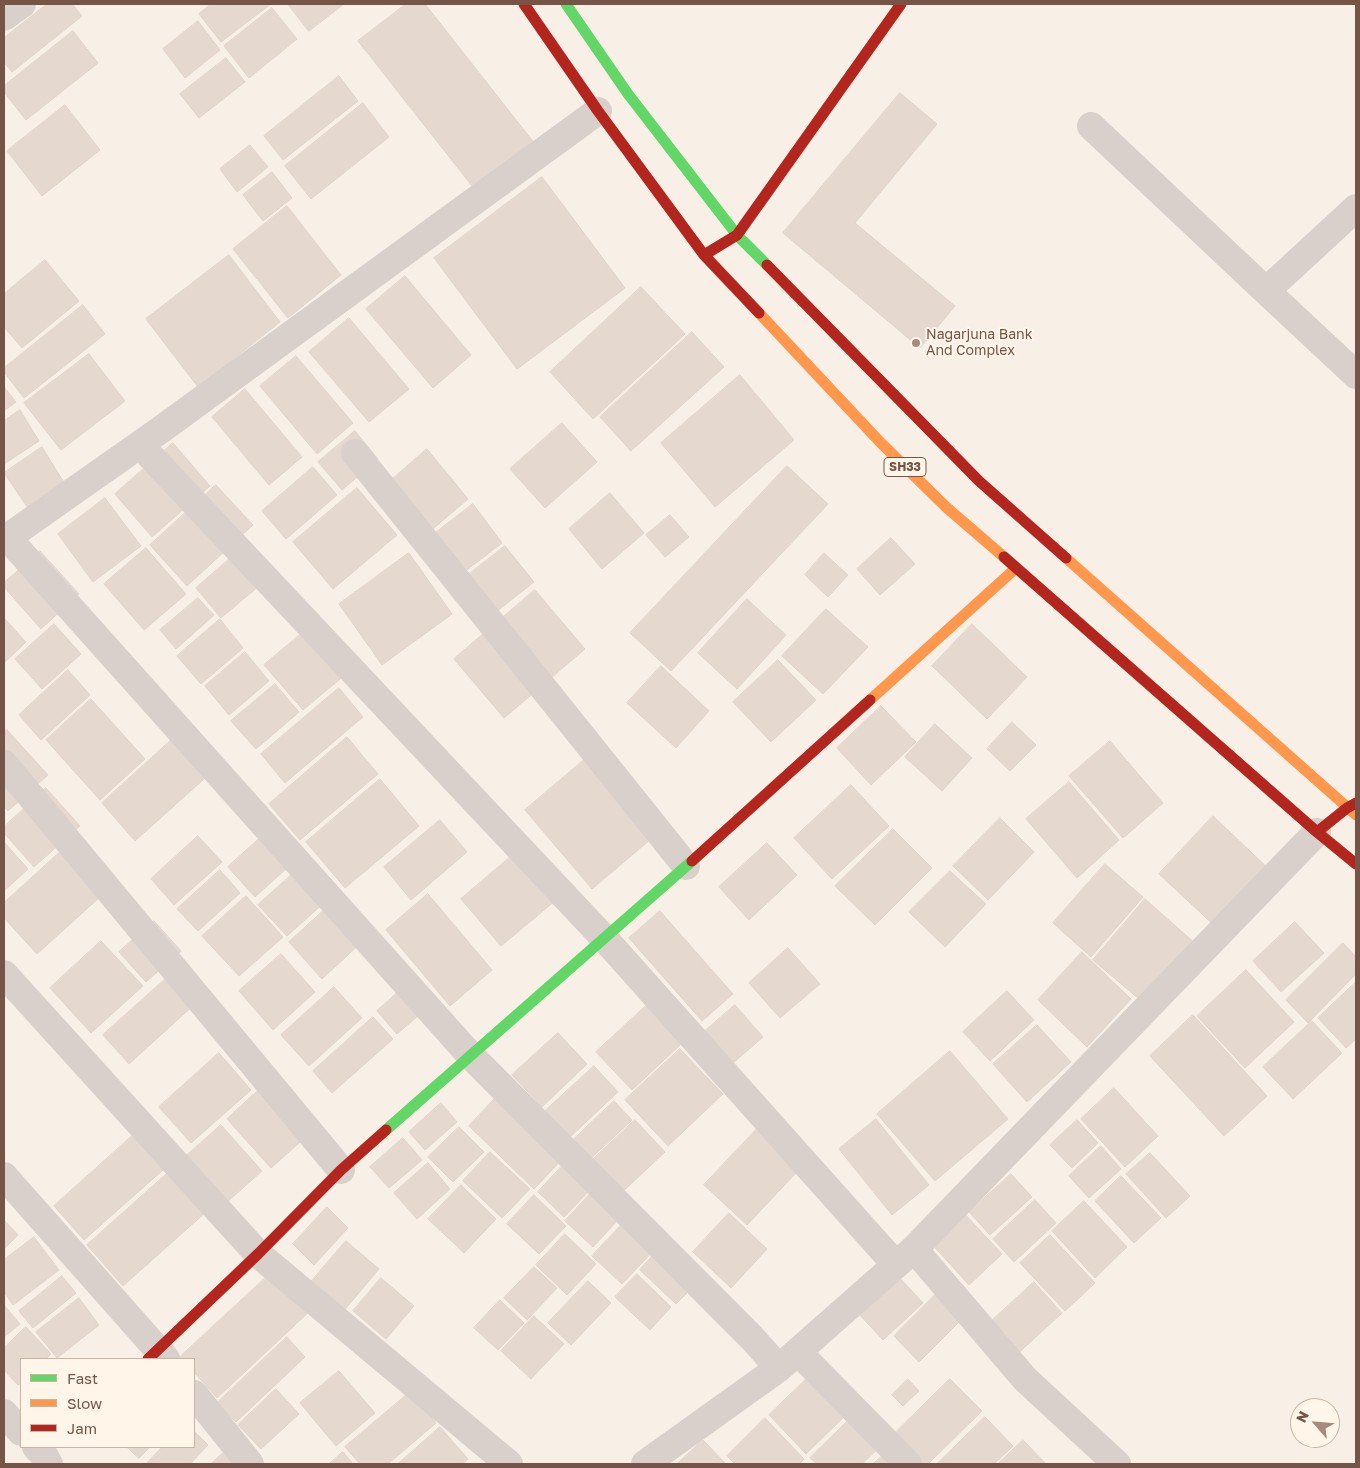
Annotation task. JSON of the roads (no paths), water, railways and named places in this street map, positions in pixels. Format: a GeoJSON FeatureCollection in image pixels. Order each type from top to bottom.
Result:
{"type":"FeatureCollection","features":[{"type":"Feature","properties":{"kind":"main road","name":"SH33"},"geometry":{"type":"LineString","coordinates":[[524,4],[598,111],[704,255],[880,442],[946,507],[1356,864]]}},
{"type":"Feature","properties":{"kind":"main road"},"geometry":{"type":"LineString","coordinates":[[566,4],[628,94],[737,235],[979,481],[1353,809],[1317,832]]}},
{"type":"Feature","properties":{"kind":"main road"},"geometry":{"type":"LineString","coordinates":[[704,255],[737,235],[901,4]]}},
{"type":"Feature","properties":{"kind":"main road"},"geometry":{"type":"LineString","coordinates":[[157,1356],[341,1170],[686,866],[1016,568]]}},
{"type":"Feature","properties":{"kind":"street"},"geometry":{"type":"LineString","coordinates":[[4,17],[22,4]]}},
{"type":"Feature","properties":{"kind":"street"},"geometry":{"type":"LineString","coordinates":[[598,111],[140,444],[6,539],[470,1056],[745,1331],[788,1360],[908,1464]]}},
{"type":"Feature","properties":{"kind":"street"},"geometry":{"type":"LineString","coordinates":[[1091,126],[1356,375]]}},
{"type":"Feature","properties":{"kind":"street"},"geometry":{"type":"LineString","coordinates":[[1266,291],[1356,208]]}},
{"type":"Feature","properties":{"kind":"street"},"geometry":{"type":"LineString","coordinates":[[140,444],[905,1257],[1025,1379],[1117,1464]]}},
{"type":"Feature","properties":{"kind":"street"},"geometry":{"type":"LineString","coordinates":[[355,454],[686,866]]}},
{"type":"Feature","properties":{"kind":"street"},"geometry":{"type":"LineString","coordinates":[[4,764],[341,1170]]}},
{"type":"Feature","properties":{"kind":"street"},"geometry":{"type":"LineString","coordinates":[[645,1464],[788,1360],[905,1257],[1317,832]]}},
{"type":"Feature","properties":{"kind":"street"},"geometry":{"type":"LineString","coordinates":[[4,974],[258,1254],[509,1464]]}},
{"type":"Feature","properties":{"kind":"street"},"geometry":{"type":"LineString","coordinates":[[4,1176],[157,1356]]}},
{"type":"Feature","properties":{"kind":"street"},"geometry":{"type":"LineString","coordinates":[[195,1395],[250,1464]]}},
{"type":"Feature","properties":{"kind":"street"},"geometry":{"type":"LineString","coordinates":[[4,1414],[20,1431]]}},
{"type":"Feature","properties":{"kind":"place","name":"Nagarjuna Bank And Complex"},"geometry":{"type":"Point","coordinates":[916,343]}}]}
